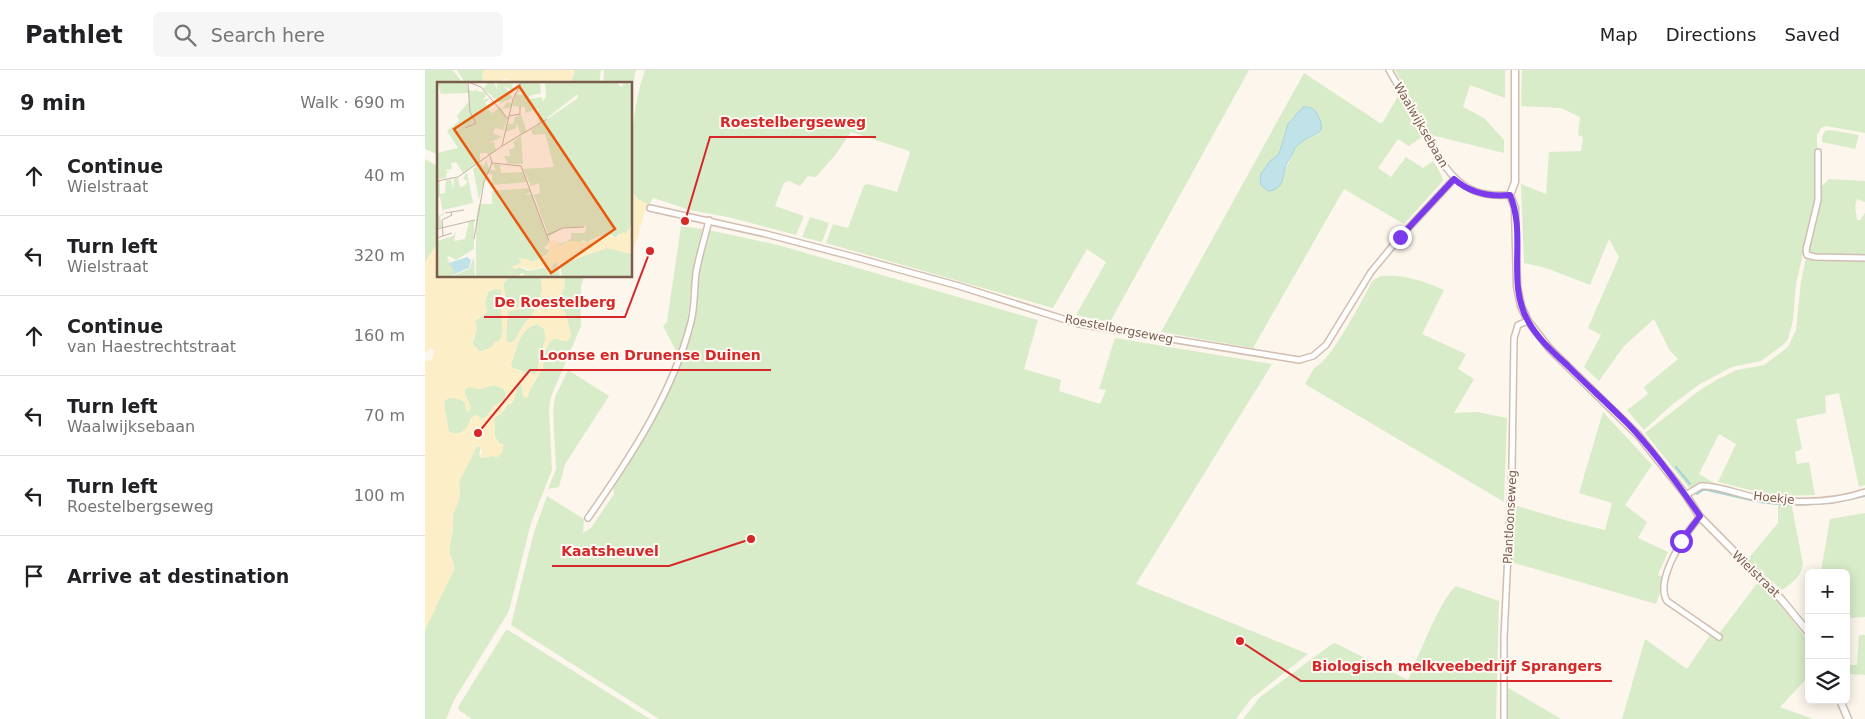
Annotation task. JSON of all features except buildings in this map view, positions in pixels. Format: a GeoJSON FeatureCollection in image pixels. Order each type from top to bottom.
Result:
{"type":"FeatureCollection","features":[{"type":"Feature","properties":{"kind":"street","name":"Waalwijksebaan"},"geometry":{"type":"LineString","coordinates":[[1389,70],[1454,179],[1468,189],[1482,194],[1510,195]]}},
{"type":"Feature","properties":{"kind":"street"},"geometry":{"type":"LineString","coordinates":[[1510,195],[1515,182],[1515,70]]}},
{"type":"Feature","properties":{"kind":"street"},"geometry":{"type":"LineString","coordinates":[[1818,152],[1818,200],[1806,250],[1807,255],[1815,257],[1865,258]]}},
{"type":"Feature","properties":{"kind":"street","name":"Roestelbergseweg"},"geometry":{"type":"LineString","coordinates":[[650,208],[766,234],[931,278],[1079,324],[1299,360],[1313,356],[1326,345],[1371,272],[1388,250],[1454,179]]}},
{"type":"Feature","properties":{"kind":"street","name":"Wielstraat"},"geometry":{"type":"LineString","coordinates":[[1510,195],[1515,208],[1517,286],[1521,306],[1528,321],[1549,348],[1639,436],[1686,495],[1700,516],[1781,598],[1805,628]]}},
{"type":"Feature","properties":{"kind":"street"},"geometry":{"type":"LineString","coordinates":[[588,518],[618,475],[636,444],[662,397],[676,365],[691,320],[696,272],[709,220]]}},
{"type":"Feature","properties":{"kind":"street","name":"Plantloonseweg"},"geometry":{"type":"LineString","coordinates":[[1504,719],[1504,638],[1512,468],[1515,338],[1518,326],[1528,321]]}},
{"type":"Feature","properties":{"kind":"street","name":"Hoekje"},"geometry":{"type":"LineString","coordinates":[[1686,495],[1701,486],[1791,501],[1823,500],[1847,497],[1865,492]]}},
{"type":"Feature","properties":{"kind":"street"},"geometry":{"type":"LineString","coordinates":[[1700,516],[1681,541],[1674,554],[1664,593],[1667,601],[1719,637]]}},
{"type":"Feature","properties":{"kind":"street"},"geometry":{"type":"LineString","coordinates":[[1842,704],[1848,719]]}},
{"type":"Feature","properties":{"kind":"green space"},"geometry":{"type":"Polygon","coordinates":[[[425,70],[453,70],[462,82],[437,82],[437,154],[425,149],[425,70]]]}},
{"type":"Feature","properties":{"kind":"green space"},"geometry":{"type":"Polygon","coordinates":[[[457,70],[484,70],[482,76],[484,82],[465,82],[457,70]]]}},
{"type":"Feature","properties":{"kind":"green space"},"geometry":{"type":"Polygon","coordinates":[[[574,70],[601,70],[599,82],[570,82],[574,75],[574,70]]]}},
{"type":"Feature","properties":{"kind":"green space"},"geometry":{"type":"Polygon","coordinates":[[[604,70],[636,70],[633,84],[633,82],[603,82],[604,70]]]}},
{"type":"Feature","properties":{"kind":"green space"},"geometry":{"type":"Polygon","coordinates":[[[645,70],[1249,70],[1110,322],[1076,315],[1106,262],[1087,249],[1053,308],[826,243],[833,224],[848,228],[864,185],[868,184],[897,192],[910,153],[909,151],[851,132],[836,154],[816,177],[808,176],[800,186],[789,181],[784,183],[775,206],[804,216],[796,235],[732,218],[690,210],[653,198],[649,205],[643,202],[633,193],[633,130],[640,85],[645,70]]]}},
{"type":"Feature","properties":{"kind":"green space"},"geometry":{"type":"Polygon","coordinates":[[[1395,70],[1505,70],[1505,98],[1470,85],[1463,107],[1484,118],[1504,140],[1504,153],[1431,135],[1395,70]]]}},
{"type":"Feature","properties":{"kind":"green space"},"geometry":{"type":"Polygon","coordinates":[[[1522,70],[1865,70],[1865,133],[1826,126],[1821,128],[1817,135],[1817,193],[1796,284],[1793,320],[1788,339],[1761,361],[1732,367],[1700,384],[1674,403],[1644,430],[1627,410],[1648,394],[1644,387],[1678,359],[1670,351],[1654,319],[1624,346],[1599,381],[1584,367],[1601,335],[1588,328],[1619,257],[1609,239],[1590,285],[1546,268],[1524,263],[1521,184],[1546,194],[1549,152],[1581,151],[1583,137],[1578,135],[1580,117],[1561,108],[1521,106],[1522,70]]]}},
{"type":"Feature","properties":{"kind":"green space"},"geometry":{"type":"Polygon","coordinates":[[[1304,73],[1380,123],[1383,122],[1398,96],[1422,137],[1409,146],[1398,139],[1378,168],[1391,177],[1406,157],[1423,168],[1433,161],[1443,181],[1404,224],[1344,189],[1253,348],[1161,332],[1304,73]],[[1303,109],[1289,122],[1279,154],[1270,161],[1261,174],[1284,177],[1294,149],[1304,140],[1319,134],[1303,109]]]}},
{"type":"Feature","properties":{"kind":"green space"},"geometry":{"type":"Polygon","coordinates":[[[1830,130],[1859,135],[1855,149],[1822,142],[1825,131],[1830,130]]]}},
{"type":"Feature","properties":{"kind":"green space"},"geometry":{"type":"Polygon","coordinates":[[[425,159],[437,166],[437,243],[425,262],[425,159]]]}},
{"type":"Feature","properties":{"kind":"green space"},"geometry":{"type":"Polygon","coordinates":[[[1829,179],[1865,181],[1865,202],[1857,199],[1855,207],[1857,220],[1860,220],[1865,213],[1865,257],[1807,253],[1816,226],[1822,186],[1829,179]]]}},
{"type":"Feature","properties":{"kind":"green space"},"geometry":{"type":"Polygon","coordinates":[[[810,217],[829,223],[822,242],[802,237],[810,217]]]}},
{"type":"Feature","properties":{"kind":"green space"},"geometry":{"type":"Polygon","coordinates":[[[681,226],[703,229],[693,275],[687,325],[678,355],[663,326],[667,322],[681,226]]]}},
{"type":"Feature","properties":{"kind":"green space"},"geometry":{"type":"Polygon","coordinates":[[[708,230],[778,245],[1038,320],[1024,369],[1061,380],[1059,391],[1100,404],[1106,390],[1099,389],[1115,338],[1272,364],[1136,584],[1308,654],[1251,699],[1236,719],[659,719],[511,625],[534,532],[547,496],[584,519],[583,533],[591,528],[614,494],[613,485],[634,452],[684,351],[708,230]]]}},
{"type":"Feature","properties":{"kind":"green space"},"geometry":{"type":"Polygon","coordinates":[[[1806,258],[1865,261],[1865,485],[1859,487],[1839,393],[1825,396],[1826,413],[1796,419],[1802,449],[1795,452],[1797,464],[1809,462],[1815,495],[1781,496],[1766,494],[1718,482],[1736,444],[1719,434],[1699,474],[1716,484],[1703,483],[1690,489],[1645,433],[1700,390],[1718,379],[1737,370],[1764,365],[1788,347],[1796,330],[1801,281],[1806,258]]]}},
{"type":"Feature","properties":{"kind":"green space"},"geometry":{"type":"Polygon","coordinates":[[[1381,276],[1414,279],[1444,290],[1422,334],[1466,354],[1458,369],[1474,379],[1454,413],[1477,412],[1507,418],[1504,502],[1305,384],[1314,368],[1321,363],[1338,342],[1373,280],[1381,276]]]}},
{"type":"Feature","properties":{"kind":"green space"},"geometry":{"type":"Polygon","coordinates":[[[508,278],[540,278],[542,292],[534,305],[514,308],[507,307],[503,284],[508,278]]]}},
{"type":"Feature","properties":{"kind":"green space"},"geometry":{"type":"Polygon","coordinates":[[[565,278],[583,278],[581,287],[581,326],[551,397],[549,409],[552,470],[531,523],[509,611],[454,700],[446,719],[425,719],[425,630],[453,561],[449,549],[453,530],[453,514],[460,497],[459,482],[476,446],[481,447],[479,454],[482,458],[497,457],[503,445],[495,437],[494,418],[501,414],[508,404],[512,403],[518,384],[520,383],[522,386],[523,396],[529,393],[542,369],[549,342],[556,338],[563,341],[571,336],[560,299],[565,278]]]}},
{"type":"Feature","properties":{"kind":"green space"},"geometry":{"type":"Polygon","coordinates":[[[494,289],[501,290],[503,329],[501,339],[494,346],[480,352],[472,343],[475,336],[475,321],[487,312],[485,302],[488,292],[494,289]]]}},
{"type":"Feature","properties":{"kind":"green space"},"geometry":{"type":"Polygon","coordinates":[[[527,308],[535,309],[517,337],[511,343],[505,341],[508,311],[527,308]]]}},
{"type":"Feature","properties":{"kind":"green space"},"geometry":{"type":"Polygon","coordinates":[[[537,324],[544,329],[546,338],[537,372],[532,374],[512,368],[511,363],[520,339],[526,330],[537,324]]]}},
{"type":"Feature","properties":{"kind":"green space"},"geometry":{"type":"Polygon","coordinates":[[[568,370],[609,396],[565,464],[559,487],[548,489],[556,469],[553,410],[555,397],[568,370]]]}},
{"type":"Feature","properties":{"kind":"green space"},"geometry":{"type":"Polygon","coordinates":[[[494,385],[503,388],[506,394],[505,400],[495,405],[486,417],[482,419],[476,415],[471,418],[466,429],[461,433],[449,432],[444,405],[445,400],[455,398],[460,400],[465,403],[466,410],[471,408],[465,394],[465,389],[470,387],[478,389],[494,385]]]}},
{"type":"Feature","properties":{"kind":"green space"},"geometry":{"type":"Polygon","coordinates":[[[1603,412],[1652,465],[1625,505],[1647,522],[1638,538],[1668,552],[1658,575],[1665,578],[1656,604],[1511,562],[1514,505],[1605,530],[1612,503],[1579,493],[1603,412]]]}},
{"type":"Feature","properties":{"kind":"green space"},"geometry":{"type":"Polygon","coordinates":[[[1778,501],[1791,502],[1803,564],[1798,576],[1782,590],[1747,560],[1778,523],[1778,501]]]}},
{"type":"Feature","properties":{"kind":"green space"},"geometry":{"type":"Polygon","coordinates":[[[1865,513],[1865,617],[1850,618],[1850,569],[1821,569],[1830,519],[1865,513]]]}},
{"type":"Feature","properties":{"kind":"green space"},"geometry":{"type":"Polygon","coordinates":[[[1758,582],[1779,603],[1805,637],[1805,680],[1780,707],[1813,719],[1622,719],[1645,639],[1687,669],[1710,635],[1715,639],[1758,582]]]}},
{"type":"Feature","properties":{"kind":"green space"},"geometry":{"type":"Polygon","coordinates":[[[1456,586],[1499,601],[1496,719],[1243,719],[1260,697],[1335,643],[1408,680],[1436,616],[1456,586]]]}},
{"type":"Feature","properties":{"kind":"green space"},"geometry":{"type":"Polygon","coordinates":[[[506,630],[650,719],[472,719],[460,711],[458,707],[506,630]]]}},
{"type":"Feature","properties":{"kind":"green space"},"geometry":{"type":"Polygon","coordinates":[[[1859,635],[1865,635],[1865,675],[1850,674],[1850,665],[1857,665],[1859,635]]]}},
{"type":"Feature","properties":{"kind":"green space"},"geometry":{"type":"Polygon","coordinates":[[[1507,687],[1561,719],[1506,719],[1507,687]]]}},
{"type":"Feature","properties":{"kind":"sand"},"geometry":{"type":"Polygon","coordinates":[[[484,70],[574,70],[570,82],[509,82],[509,80],[504,78],[501,82],[484,82],[482,76],[484,70]]]}},
{"type":"Feature","properties":{"kind":"sand"},"geometry":{"type":"Polygon","coordinates":[[[633,193],[636,198],[649,205],[648,211],[645,210],[634,246],[633,193]]]}},
{"type":"Feature","properties":{"kind":"sand"},"geometry":{"type":"Polygon","coordinates":[[[437,243],[437,278],[508,278],[503,284],[507,306],[511,307],[534,305],[542,292],[540,278],[565,278],[560,299],[571,336],[567,342],[558,338],[550,341],[544,354],[542,370],[533,382],[528,397],[524,398],[521,384],[518,384],[514,400],[505,406],[501,414],[494,418],[495,437],[500,444],[503,444],[501,453],[497,457],[480,458],[482,450],[478,445],[459,482],[460,497],[453,514],[453,530],[449,549],[454,570],[425,630],[425,361],[432,359],[435,351],[431,348],[425,353],[425,262],[437,243]],[[494,289],[488,292],[485,302],[487,312],[475,321],[477,329],[472,343],[480,352],[492,347],[495,341],[500,341],[503,329],[501,290],[494,289]],[[527,308],[508,311],[506,341],[511,343],[531,317],[535,309],[527,308]],[[537,324],[531,326],[523,334],[511,363],[512,368],[535,374],[538,370],[539,358],[546,338],[544,329],[537,324]],[[494,385],[478,389],[470,387],[465,389],[465,394],[471,408],[469,412],[466,410],[465,403],[460,400],[453,398],[445,400],[444,405],[449,432],[461,432],[467,427],[473,416],[476,415],[482,419],[486,417],[495,405],[505,400],[506,394],[503,388],[494,385]]]}},
{"type":"Feature","properties":{"kind":"water"},"geometry":{"type":"Polygon","coordinates":[[[1303,107],[1316,111],[1321,122],[1321,130],[1294,149],[1280,185],[1268,191],[1261,185],[1261,174],[1270,161],[1279,154],[1288,124],[1303,107]]]}},
{"type":"Feature","properties":{"kind":"waterway"},"geometry":{"type":"LineString","coordinates":[[1676,467],[1690,484]]}},
{"type":"Feature","properties":{"kind":"waterway"},"geometry":{"type":"LineString","coordinates":[[1697,494],[1707,490],[1755,501]]}},
{"type":"Feature","properties":{"kind":"waterway"},"geometry":{"type":"LineString","coordinates":[[1797,505],[1832,503],[1865,496]]}},
{"type":"Feature","properties":{"kind":"waterway"},"geometry":{"type":"LineString","coordinates":[[1759,502],[1788,505]]}},
{"type":"Feature","properties":{"kind":"place","name":"Roestelbergseweg"},"geometry":{"type":"Point","coordinates":[685,221]}},
{"type":"Feature","properties":{"kind":"place","name":"De Roestelberg"},"geometry":{"type":"Point","coordinates":[650,251]}},
{"type":"Feature","properties":{"kind":"place","name":"Loonse en Drunense Duinen"},"geometry":{"type":"Point","coordinates":[478,433]}},
{"type":"Feature","properties":{"kind":"place","name":"Kaatsheuvel"},"geometry":{"type":"Point","coordinates":[751,539]}},
{"type":"Feature","properties":{"kind":"place","name":"Biologisch melkveebedrijf Sprangers"},"geometry":{"type":"Point","coordinates":[1240,641]}},
{"type":"Feature","properties":{"kind":"route"},"geometry":{"type":"LineString","coordinates":[[1400,237],[1454,179],[1468,189],[1482,194],[1510,195],[1515,208],[1518,294],[1528,321],[1549,348],[1639,436],[1686,495],[1700,516],[1681,541]]}}]}
